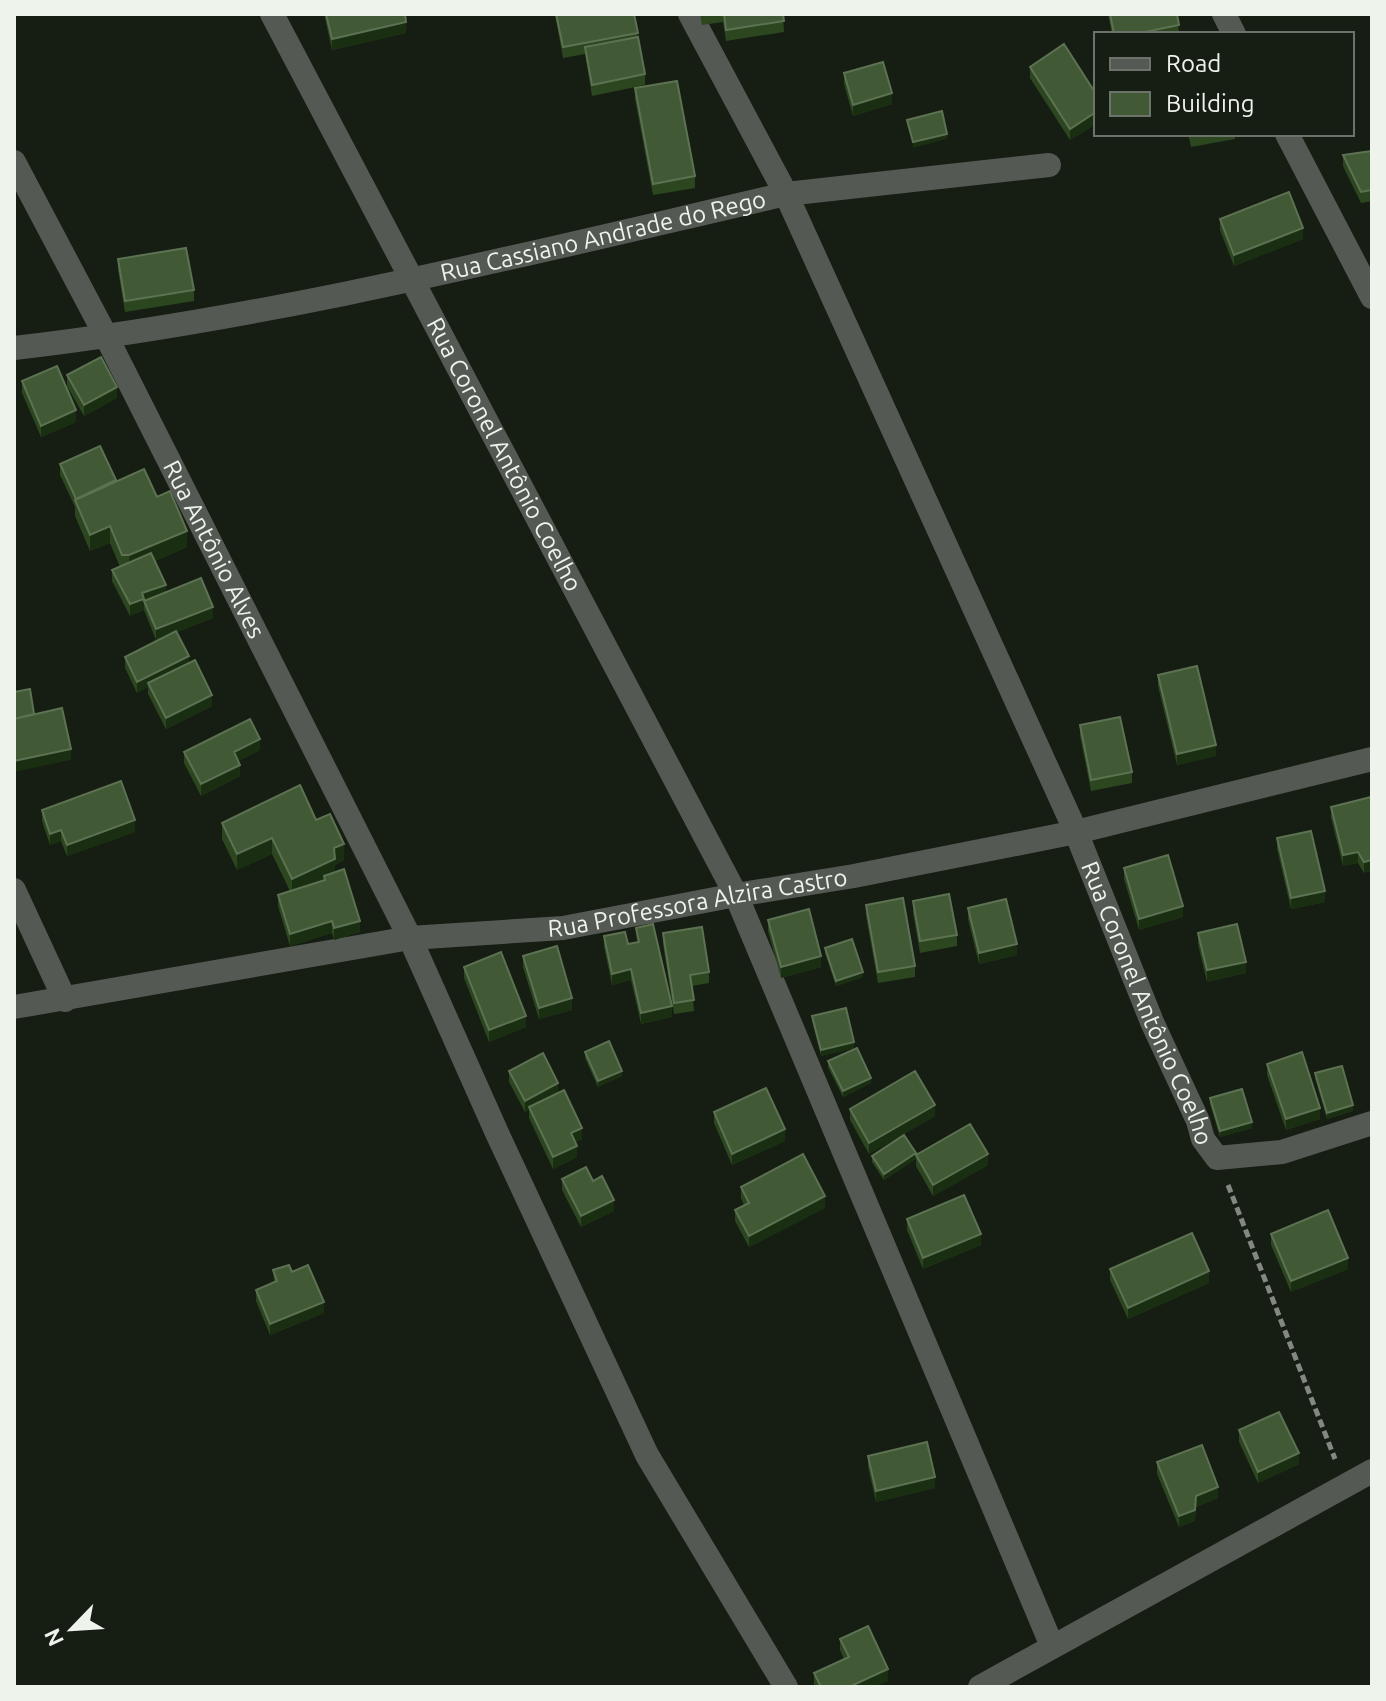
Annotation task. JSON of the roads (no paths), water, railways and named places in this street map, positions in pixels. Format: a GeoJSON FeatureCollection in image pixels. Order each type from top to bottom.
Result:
{"type":"FeatureCollection","features":[{"type":"Feature","properties":{"kind":"street","name":"Rua Coronel Antônio Coelho"},"geometry":{"type":"LineString","coordinates":[[272,14],[736,895],[1052,1646]]}},
{"type":"Feature","properties":{"kind":"street"},"geometry":{"type":"LineString","coordinates":[[690,14],[786,194],[1049,165]]}},
{"type":"Feature","properties":{"kind":"street"},"geometry":{"type":"LineString","coordinates":[[1224,14],[1233,32]]}},
{"type":"Feature","properties":{"kind":"street"},"geometry":{"type":"LineString","coordinates":[[1288,136],[1372,297]]}},
{"type":"Feature","properties":{"kind":"street","name":"Rua Antônio Alves"},"geometry":{"type":"LineString","coordinates":[[14,162],[107,338],[410,938],[647,1455],[786,1687]]}},
{"type":"Feature","properties":{"kind":"street","name":"Rua Cassiano Andrade do Rego"},"geometry":{"type":"LineString","coordinates":[[14,348],[107,338],[411,280],[786,194],[1076,832]]}},
{"type":"Feature","properties":{"kind":"street","name":"Rua Professora Alzira Castro"},"geometry":{"type":"LineString","coordinates":[[14,1007],[410,938],[563,928],[854,876],[1076,832],[1372,759]]}},
{"type":"Feature","properties":{"kind":"street","name":"Rua Coronel Antônio Coelho"},"geometry":{"type":"LineString","coordinates":[[1076,832],[1152,1022],[1198,1121],[1203,1139],[1217,1158],[1282,1152],[1372,1123]]}},
{"type":"Feature","properties":{"kind":"street"},"geometry":{"type":"LineString","coordinates":[[14,890],[65,1000]]}},
{"type":"Feature","properties":{"kind":"street"},"geometry":{"type":"LineString","coordinates":[[980,1687],[1372,1471]]}}]}
